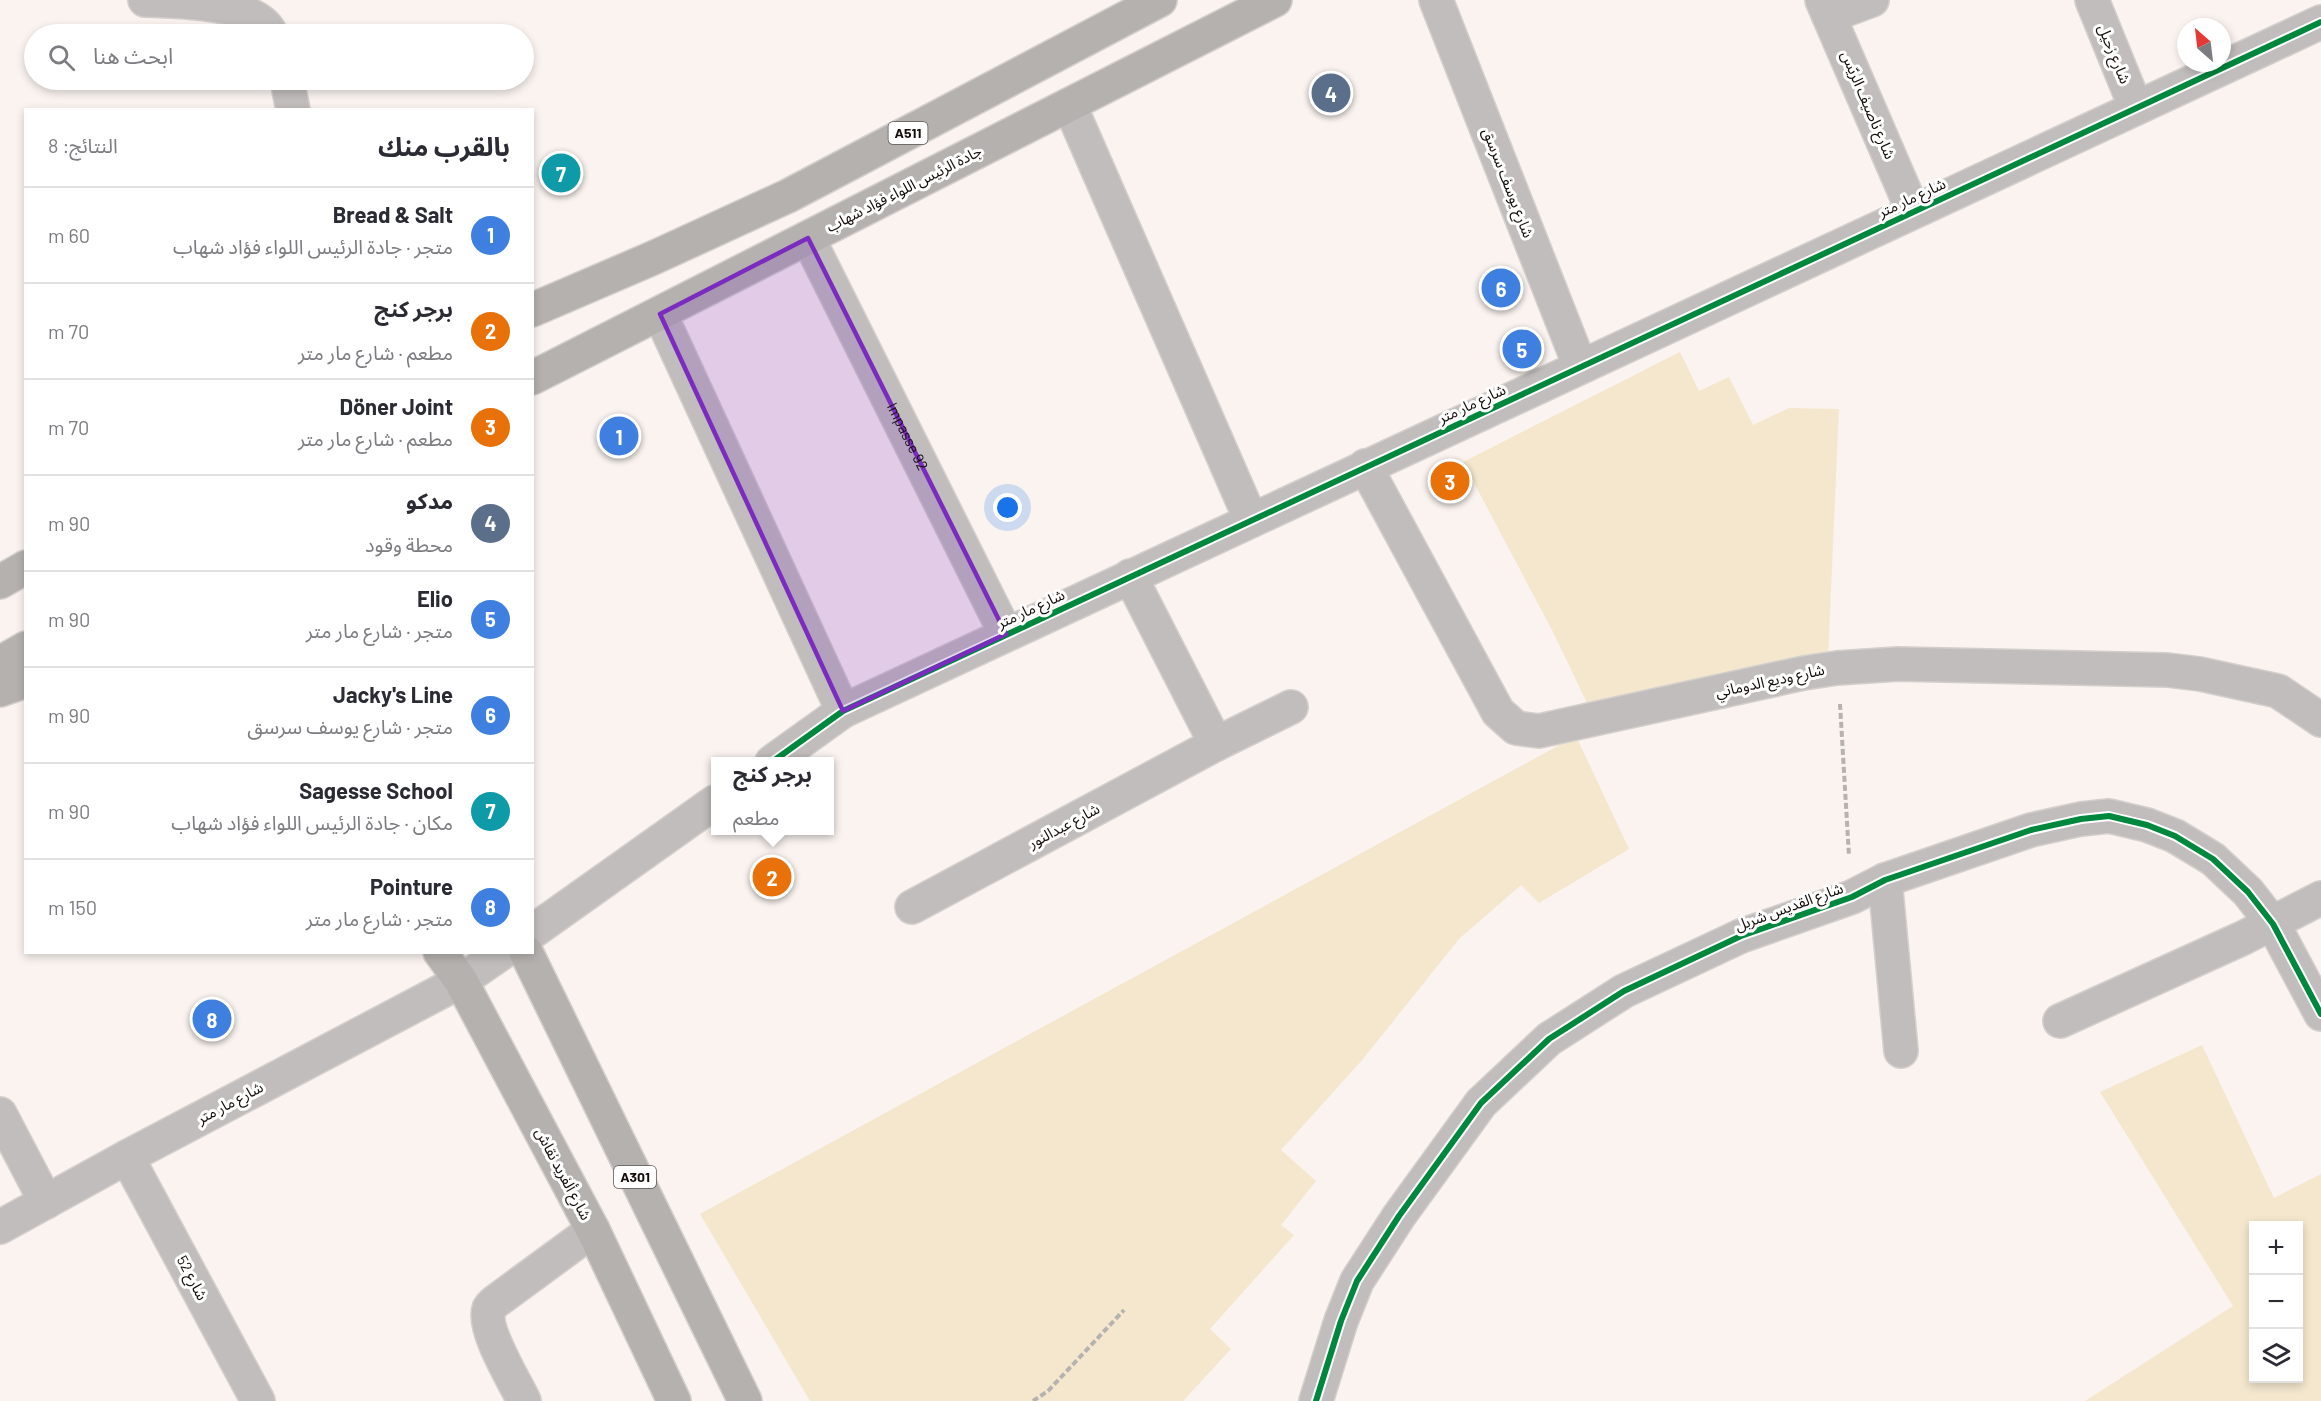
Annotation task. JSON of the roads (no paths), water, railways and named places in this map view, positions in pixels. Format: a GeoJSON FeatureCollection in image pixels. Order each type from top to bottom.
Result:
{"type":"FeatureCollection","features":[{"type":"Feature","properties":{"kind":"highway","name":"A511"},"geometry":{"type":"LineString","coordinates":[[534,308],[653,258],[788,196],[1160,0]]}},
{"type":"Feature","properties":{"kind":"highway","name":"جادة الرئيس اللواء فؤاد شهاب"},"geometry":{"type":"LineString","coordinates":[[534,377],[1275,0]]}},
{"type":"Feature","properties":{"kind":"highway"},"geometry":{"type":"LineString","coordinates":[[534,288],[653,258]]}},
{"type":"Feature","properties":{"kind":"highway"},"geometry":{"type":"LineString","coordinates":[[0,582],[24,568]]}},
{"type":"Feature","properties":{"kind":"highway"},"geometry":{"type":"LineString","coordinates":[[0,663],[24,649]]}},
{"type":"Feature","properties":{"kind":"highway"},"geometry":{"type":"LineString","coordinates":[[0,690],[24,682]]}},
{"type":"Feature","properties":{"kind":"highway","name":"شارع ألفريد نقاش"},"geometry":{"type":"LineString","coordinates":[[441,954],[461,981],[593,1230],[675,1401]]}},
{"type":"Feature","properties":{"kind":"highway","name":"A301"},"geometry":{"type":"LineString","coordinates":[[527,954],[745,1401]]}},
{"type":"Feature","properties":{"kind":"street"},"geometry":{"type":"LineString","coordinates":[[145,0],[188,2],[236,9],[252,16],[262,24]]}},
{"type":"Feature","properties":{"kind":"street","name":"شارع يوسف سرسق"},"geometry":{"type":"LineString","coordinates":[[1436,0],[1580,366]]}},
{"type":"Feature","properties":{"kind":"street"},"geometry":{"type":"LineString","coordinates":[[1826,8],[1872,0]]}},
{"type":"Feature","properties":{"kind":"street","name":"شارع زحيل"},"geometry":{"type":"LineString","coordinates":[[2092,0],[2136,108]]}},
{"type":"Feature","properties":{"kind":"street","name":"شارع ناصيف الريّس"},"geometry":{"type":"LineString","coordinates":[[1826,8],[1913,210]]}},
{"type":"Feature","properties":{"kind":"street","name":"شارع مار متر"},"geometry":{"type":"LineString","coordinates":[[779,757],[843,711],[1913,210],[2321,22]]}},
{"type":"Feature","properties":{"kind":"street"},"geometry":{"type":"LineString","coordinates":[[288,90],[293,108]]}},
{"type":"Feature","properties":{"kind":"street"},"geometry":{"type":"LineString","coordinates":[[1070,106],[1251,520]]}},
{"type":"Feature","properties":{"kind":"street","name":"Impasse 92"},"geometry":{"type":"LineString","coordinates":[[808,237],[1006,634]]}},
{"type":"Feature","properties":{"kind":"street"},"geometry":{"type":"LineString","coordinates":[[660,314],[843,711]]}},
{"type":"Feature","properties":{"kind":"street","name":"شارع وديع الدوماني"},"geometry":{"type":"LineString","coordinates":[[1365,466],[1498,712],[1516,728],[1539,731],[1804,673],[1898,664],[2189,672],[2278,691],[2321,720]]}},
{"type":"Feature","properties":{"kind":"street"},"geometry":{"type":"LineString","coordinates":[[1130,576],[1216,744]]}},
{"type":"Feature","properties":{"kind":"street","name":"شارع عبدالنور"},"geometry":{"type":"LineString","coordinates":[[912,907],[1216,744],[1291,707]]}},
{"type":"Feature","properties":{"kind":"street"},"geometry":{"type":"LineString","coordinates":[[539,928],[711,805]]}},
{"type":"Feature","properties":{"kind":"street","name":"شارع القديس شربل"},"geometry":{"type":"LineString","coordinates":[[1316,1401],[1341,1321],[1357,1281],[1399,1215],[1481,1103],[1549,1039],[1624,991],[1741,936],[1852,897],[1885,879],[2031,830],[2081,819],[2109,816],[2147,825],[2175,836],[2213,860],[2248,891],[2273,924],[2321,1014]]}},
{"type":"Feature","properties":{"kind":"street"},"geometry":{"type":"LineString","coordinates":[[1885,879],[1901,1051]]}},
{"type":"Feature","properties":{"kind":"street"},"geometry":{"type":"LineString","coordinates":[[2060,1021],[2273,924],[2321,898]]}},
{"type":"Feature","properties":{"kind":"street","name":"شارع مار متر"},"geometry":{"type":"LineString","coordinates":[[0,1227],[127,1157],[461,981],[500,954]]}},
{"type":"Feature","properties":{"kind":"street"},"geometry":{"type":"LineString","coordinates":[[0,1113],[46,1202]]}},
{"type":"Feature","properties":{"kind":"street","name":"شارع 52"},"geometry":{"type":"LineString","coordinates":[[127,1157],[258,1400]]}},
{"type":"Feature","properties":{"kind":"street"},"geometry":{"type":"LineString","coordinates":[[524,1401],[492,1338],[489,1309],[495,1302],[593,1230]]}},
{"type":"Feature","properties":{"kind":"place","name":"مدكو"},"geometry":{"type":"Point","coordinates":[1331,93]}},
{"type":"Feature","properties":{"kind":"place","name":"Sagesse School"},"geometry":{"type":"Point","coordinates":[561,173]}},
{"type":"Feature","properties":{"kind":"place","name":"Jacky's Line"},"geometry":{"type":"Point","coordinates":[1501,288]}},
{"type":"Feature","properties":{"kind":"place","name":"Elio"},"geometry":{"type":"Point","coordinates":[1522,349]}},
{"type":"Feature","properties":{"kind":"place","name":"Bread & Salt"},"geometry":{"type":"Point","coordinates":[619,436]}},
{"type":"Feature","properties":{"kind":"place","name":"Döner Joint"},"geometry":{"type":"Point","coordinates":[1450,481]}},
{"type":"Feature","properties":{"kind":"place","name":"برجر كنج"},"geometry":{"type":"Point","coordinates":[772,877]}},
{"type":"Feature","properties":{"kind":"place","name":"Pointure"},"geometry":{"type":"Point","coordinates":[212,1019]}}]}
